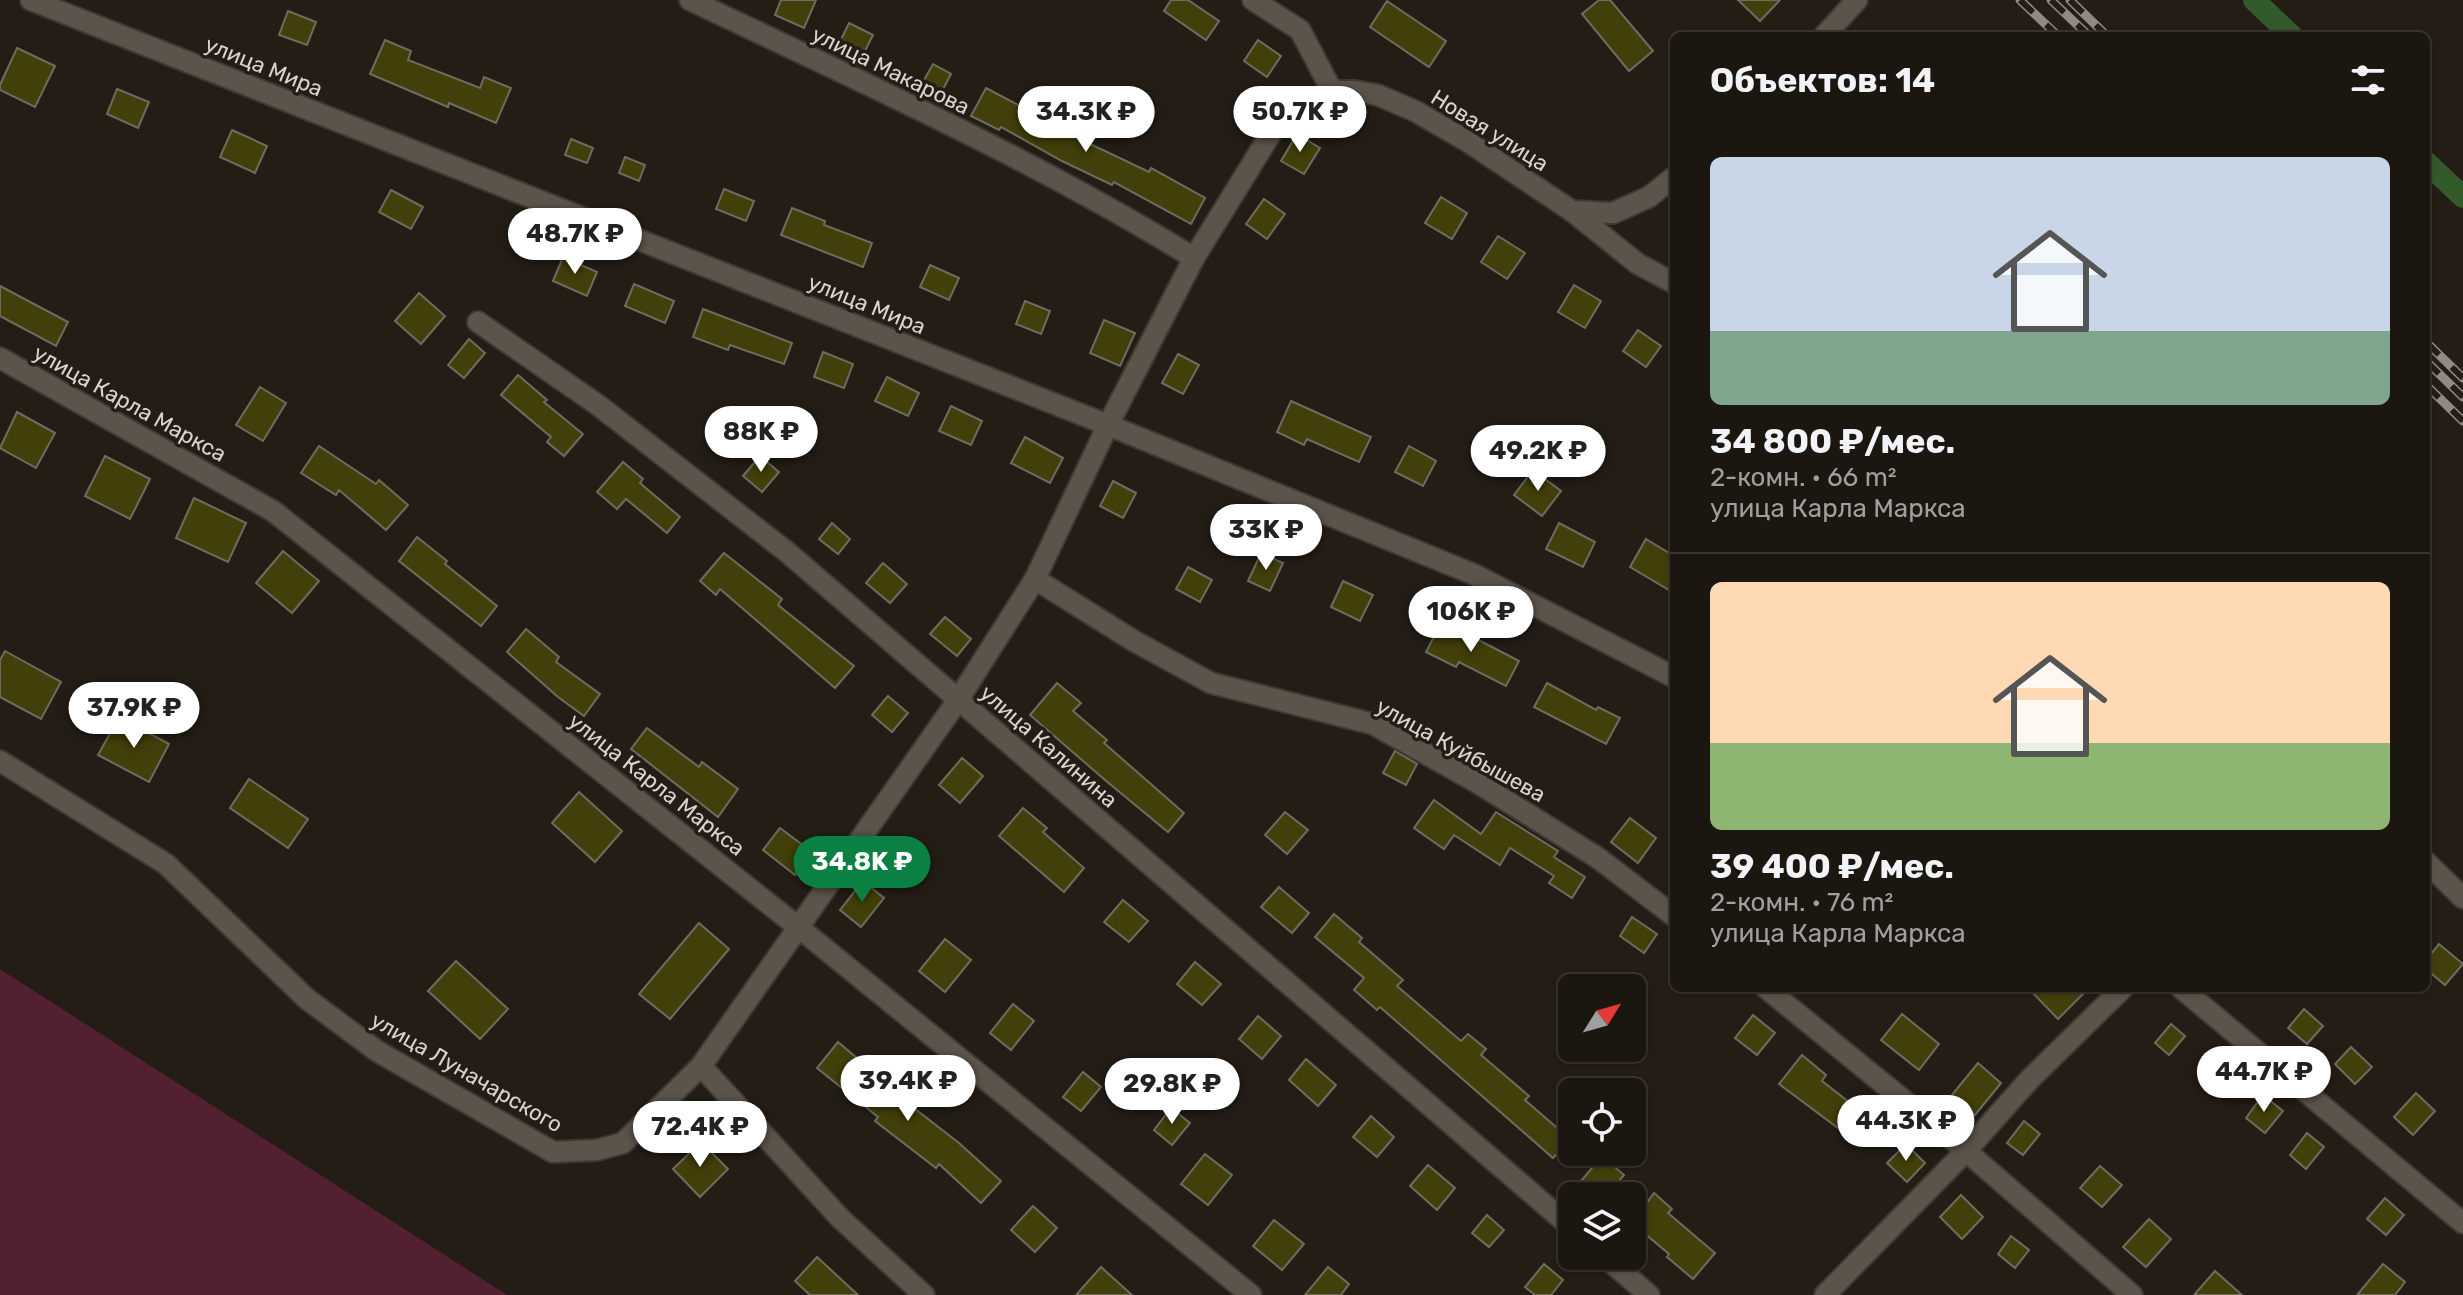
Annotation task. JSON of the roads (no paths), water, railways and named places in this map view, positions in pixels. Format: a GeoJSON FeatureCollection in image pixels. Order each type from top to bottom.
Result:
{"type":"FeatureCollection","features":[{"type":"Feature","properties":{"kind":"street","name":"улица Мира"},"geometry":{"type":"LineString","coordinates":[[31,0],[1108,425],[1473,574],[1670,675]]}},
{"type":"Feature","properties":{"kind":"street","name":"улица Макарова"},"geometry":{"type":"LineString","coordinates":[[690,0],[906,102],[1137,223],[1194,258]]}},
{"type":"Feature","properties":{"kind":"street"},"geometry":{"type":"LineString","coordinates":[[1253,0],[1300,30],[1332,91]]}},
{"type":"Feature","properties":{"kind":"street"},"geometry":{"type":"LineString","coordinates":[[1828,32],[1857,0]]}},
{"type":"Feature","properties":{"kind":"street","name":"улица Луначарского"},"geometry":{"type":"LineString","coordinates":[[0,761],[166,864],[307,999],[377,1051],[553,1152],[597,1150],[623,1143],[701,1066],[958,700],[1035,579],[1108,425],[1194,258],[1273,130],[1297,109],[1332,91]]}},
{"type":"Feature","properties":{"kind":"street","name":"Новая улица"},"geometry":{"type":"LineString","coordinates":[[1332,91],[1378,95],[1415,111],[1467,141],[1572,211],[1638,264],[1670,281]]}},
{"type":"Feature","properties":{"kind":"street"},"geometry":{"type":"LineString","coordinates":[[1572,211],[1613,213],[1649,197],[1670,180]]}},
{"type":"Feature","properties":{"kind":"street","name":"улица Калинина"},"geometry":{"type":"LineString","coordinates":[[478,322],[598,405],[787,552],[1558,1216]]}},
{"type":"Feature","properties":{"kind":"street","name":"улица Карла Маркса"},"geometry":{"type":"LineString","coordinates":[[0,358],[273,511],[798,927],[1251,1295]]}},
{"type":"Feature","properties":{"kind":"street","name":"улица Куйбышева"},"geometry":{"type":"LineString","coordinates":[[1035,579],[1147,649],[1211,683],[1373,724],[1478,783],[1598,858],[1670,913]]}},
{"type":"Feature","properties":{"kind":"street"},"geometry":{"type":"LineString","coordinates":[[2430,866],[2463,898]]}},
{"type":"Feature","properties":{"kind":"street"},"geometry":{"type":"LineString","coordinates":[[1771,992],[1966,1151],[2132,1295]]}},
{"type":"Feature","properties":{"kind":"street"},"geometry":{"type":"LineString","coordinates":[[1825,1295],[1966,1151],[2030,1079],[2119,992]]}},
{"type":"Feature","properties":{"kind":"street"},"geometry":{"type":"LineString","coordinates":[[2186,992],[2463,1223]]}},
{"type":"Feature","properties":{"kind":"street"},"geometry":{"type":"LineString","coordinates":[[701,1066],[840,1218],[924,1295]]}},
{"type":"Feature","properties":{"kind":"street"},"geometry":{"type":"LineString","coordinates":[[1620,1270],[1649,1295]]}},
{"type":"Feature","properties":{"kind":"waterway"},"geometry":{"type":"LineString","coordinates":[[2254,0],[2288,32]]}},
{"type":"Feature","properties":{"kind":"waterway"},"geometry":{"type":"LineString","coordinates":[[2430,166],[2463,197]]}},
{"type":"Feature","properties":{"kind":"railway"},"geometry":{"type":"LineString","coordinates":[[2020,0],[2054,32]]}},
{"type":"Feature","properties":{"kind":"railway"},"geometry":{"type":"LineString","coordinates":[[2051,0],[2085,32]]}},
{"type":"Feature","properties":{"kind":"railway"},"geometry":{"type":"LineString","coordinates":[[2070,0],[2103,32]]}},
{"type":"Feature","properties":{"kind":"railway"},"geometry":{"type":"LineString","coordinates":[[2430,346],[2463,378]]}},
{"type":"Feature","properties":{"kind":"railway"},"geometry":{"type":"LineString","coordinates":[[2430,365],[2463,397]]}},
{"type":"Feature","properties":{"kind":"railway"},"geometry":{"type":"LineString","coordinates":[[2430,389],[2463,421]]}}]}
